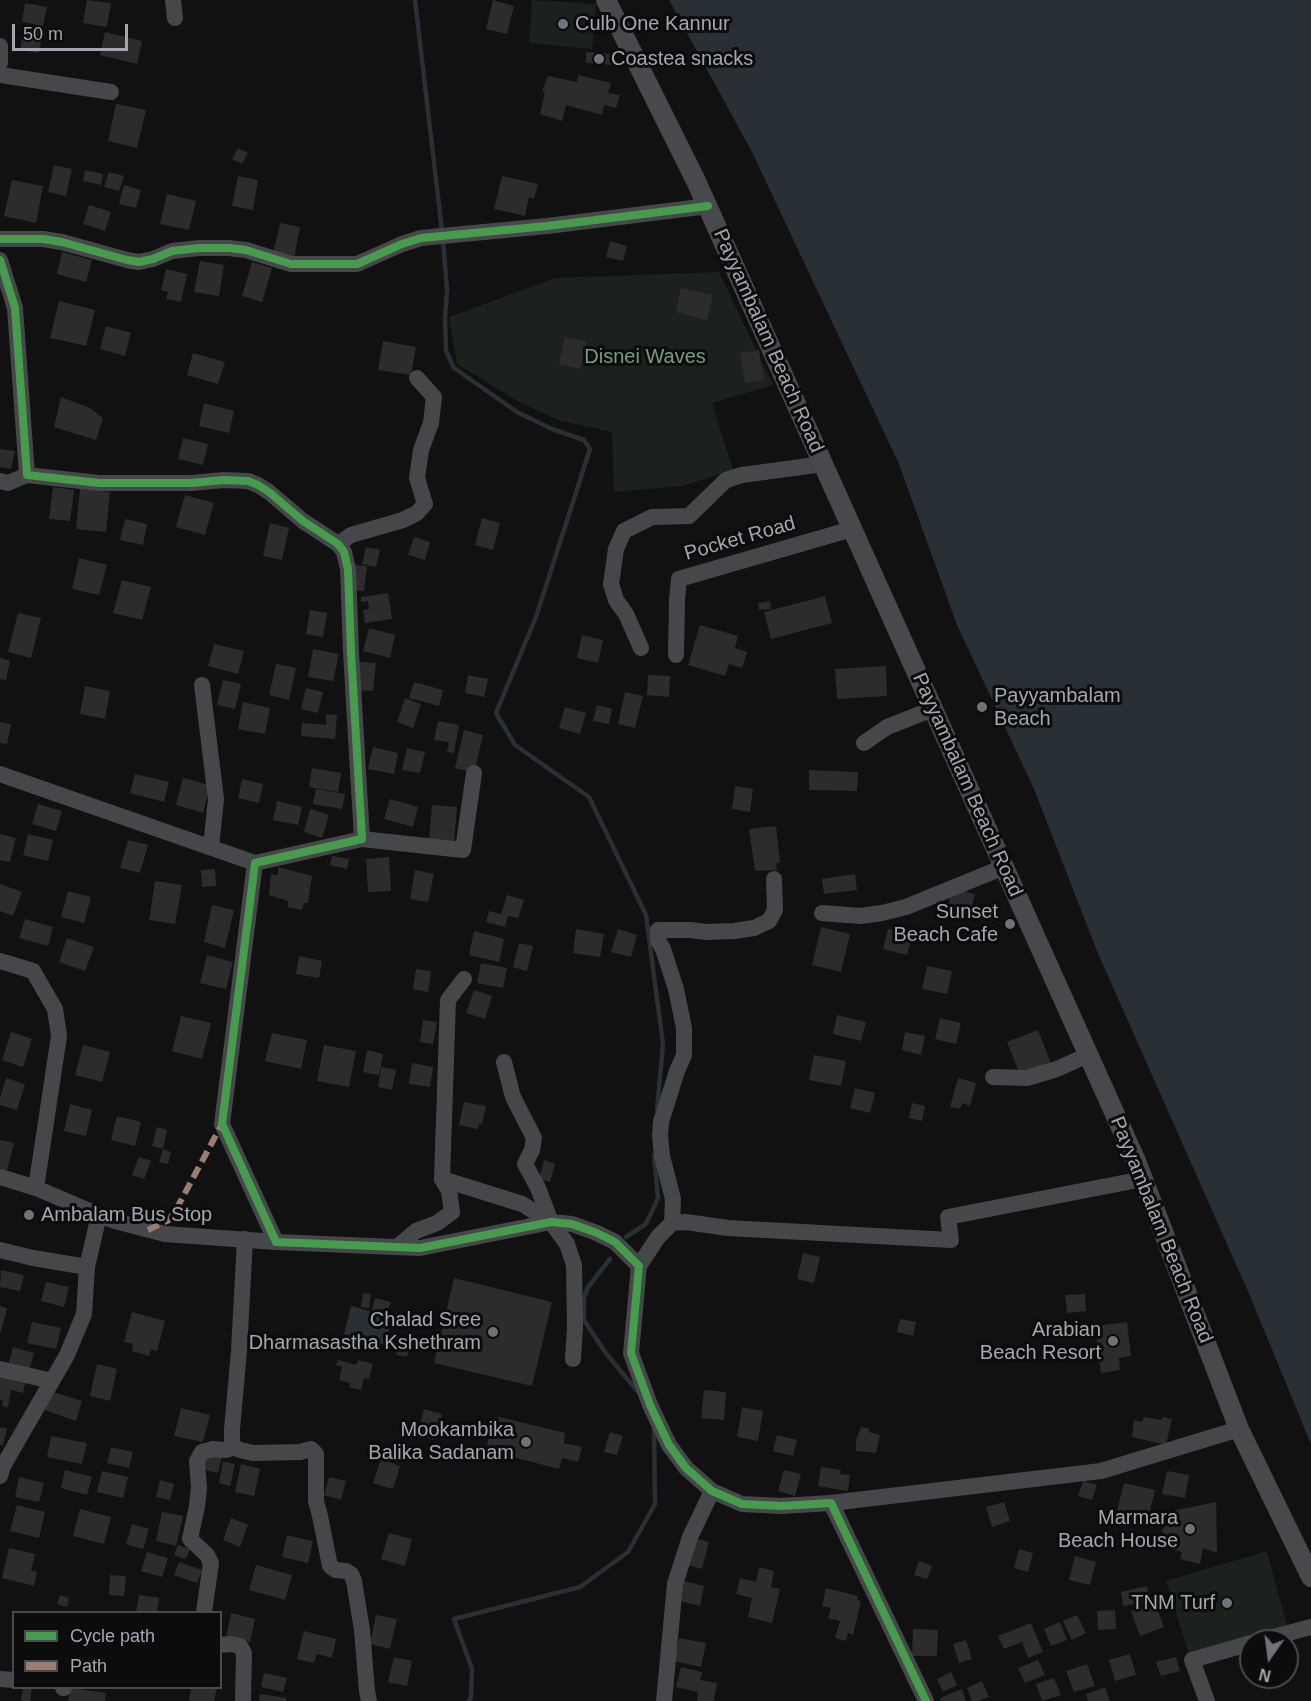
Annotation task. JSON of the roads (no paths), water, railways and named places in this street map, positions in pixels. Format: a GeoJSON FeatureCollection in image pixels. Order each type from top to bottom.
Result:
{"type":"FeatureCollection","features":[{"type":"Feature","properties":{"kind":"main road","name":"Payyambalam Beach Road"},"geometry":{"type":"LineString","coordinates":[[606,0],[708,206],[1004,867],[1143,1179],[1239,1429],[1311,1577]]}},
{"type":"Feature","properties":{"kind":"street"},"geometry":{"type":"LineString","coordinates":[[174,0],[175,18]]}},
{"type":"Feature","properties":{"kind":"street"},"geometry":{"type":"LineString","coordinates":[[0,46],[0,63]]}},
{"type":"Feature","properties":{"kind":"street"},"geometry":{"type":"LineString","coordinates":[[0,75],[111,92]]}},
{"type":"Feature","properties":{"kind":"street"},"geometry":{"type":"LineString","coordinates":[[0,239],[43,239],[62,242],[139,262],[172,252],[199,248],[229,248],[246,250],[291,264],[357,264],[421,238],[547,226],[708,206]]}},
{"type":"Feature","properties":{"kind":"street"},"geometry":{"type":"LineString","coordinates":[[0,260],[4,284],[15,308],[27,475]]}},
{"type":"Feature","properties":{"kind":"street"},"geometry":{"type":"LineString","coordinates":[[338,544],[351,535],[403,520],[417,513],[425,504],[417,478],[421,450],[431,423],[434,397],[417,378]]}},
{"type":"Feature","properties":{"kind":"street"},"geometry":{"type":"LineString","coordinates":[[641,648],[626,614],[616,600],[611,585],[616,549],[624,531],[652,517],[689,516],[726,480],[742,475],[823,464]]}},
{"type":"Feature","properties":{"kind":"street"},"geometry":{"type":"LineString","coordinates":[[0,481],[8,483],[27,475],[99,483],[191,483],[224,480],[248,482],[269,492],[303,521],[338,544],[344,552],[348,569],[362,839]]}},
{"type":"Feature","properties":{"kind":"street","name":"Pocket Road"},"geometry":{"type":"LineString","coordinates":[[676,655],[679,579],[852,529]]}},
{"type":"Feature","properties":{"kind":"street"},"geometry":{"type":"LineString","coordinates":[[201,685],[216,799],[211,847]]}},
{"type":"Feature","properties":{"kind":"street"},"geometry":{"type":"LineString","coordinates":[[864,743],[895,724],[933,709]]}},
{"type":"Feature","properties":{"kind":"street"},"geometry":{"type":"LineString","coordinates":[[0,774],[255,863],[362,839],[462,850],[474,773]]}},
{"type":"Feature","properties":{"kind":"street"},"geometry":{"type":"LineString","coordinates":[[255,863],[222,1124],[276,1242]]}},
{"type":"Feature","properties":{"kind":"street"},"geometry":{"type":"LineString","coordinates":[[822,913],[860,915],[906,907],[1004,867]]}},
{"type":"Feature","properties":{"kind":"street"},"geometry":{"type":"LineString","coordinates":[[672,1223],[673,1199],[662,1156],[660,1136],[661,1122],[676,1071],[684,1055],[684,1028],[676,989],[658,940],[658,930],[706,932],[754,928],[769,921],[775,910],[774,879]]}},
{"type":"Feature","properties":{"kind":"street"},"geometry":{"type":"LineString","coordinates":[[0,961],[33,971],[55,1010],[59,1036],[36,1188]]}},
{"type":"Feature","properties":{"kind":"street"},"geometry":{"type":"LineString","coordinates":[[397,1246],[416,1231],[438,1223],[452,1212],[449,1191],[442,1179],[448,1000],[464,979]]}},
{"type":"Feature","properties":{"kind":"street"},"geometry":{"type":"LineString","coordinates":[[993,1077],[1027,1078],[1057,1069],[1088,1055]]}},
{"type":"Feature","properties":{"kind":"street"},"geometry":{"type":"LineString","coordinates":[[504,1062],[513,1097],[534,1138],[532,1150],[525,1164],[538,1188],[551,1222],[567,1244],[573,1265],[575,1327],[573,1359]]}},
{"type":"Feature","properties":{"kind":"street"},"geometry":{"type":"LineString","coordinates":[[0,1177],[36,1188],[115,1221],[165,1234],[276,1242],[420,1248],[551,1222],[572,1224],[615,1242],[639,1266]]}},
{"type":"Feature","properties":{"kind":"street"},"geometry":{"type":"LineString","coordinates":[[442,1179],[522,1204],[551,1222]]}},
{"type":"Feature","properties":{"kind":"street"},"geometry":{"type":"LineString","coordinates":[[1143,1179],[948,1217],[951,1240],[729,1228],[686,1222],[672,1223],[658,1237],[639,1266],[631,1353],[650,1405],[669,1445],[686,1468],[712,1491],[742,1504],[781,1506],[831,1503],[1101,1471],[1239,1429]]}},
{"type":"Feature","properties":{"kind":"street"},"geometry":{"type":"LineString","coordinates":[[0,1476],[3,1466],[67,1355],[84,1314],[87,1267],[99,1215]]}},
{"type":"Feature","properties":{"kind":"street"},"geometry":{"type":"LineString","coordinates":[[204,1611],[211,1563],[207,1555],[190,1539],[199,1488],[197,1461],[202,1452],[213,1449],[232,1449],[245,1239]]}},
{"type":"Feature","properties":{"kind":"street"},"geometry":{"type":"LineString","coordinates":[[0,1250],[87,1267]]}},
{"type":"Feature","properties":{"kind":"street"},"geometry":{"type":"LineString","coordinates":[[0,1369],[52,1381]]}},
{"type":"Feature","properties":{"kind":"street"},"geometry":{"type":"LineString","coordinates":[[232,1446],[253,1453],[300,1452],[311,1449],[316,1454],[316,1501],[330,1566],[351,1574],[354,1581],[362,1630],[369,1701]]}},
{"type":"Feature","properties":{"kind":"street"},"geometry":{"type":"LineString","coordinates":[[664,1701],[675,1584],[690,1537],[712,1491]]}},
{"type":"Feature","properties":{"kind":"street"},"geometry":{"type":"LineString","coordinates":[[831,1503],[926,1701]]}},
{"type":"Feature","properties":{"kind":"street"},"geometry":{"type":"LineString","coordinates":[[222,1645],[240,1646],[244,1653],[243,1701]]}},
{"type":"Feature","properties":{"kind":"street"},"geometry":{"type":"LineString","coordinates":[[1207,1701],[1192,1660],[1239,1646]]}},
{"type":"Feature","properties":{"kind":"waterway"},"geometry":{"type":"LineString","coordinates":[[415,0],[442,231]]}},
{"type":"Feature","properties":{"kind":"waterway"},"geometry":{"type":"LineString","coordinates":[[443,240],[447,290],[446,351],[454,368],[517,412],[552,429],[584,440],[590,449],[536,617],[496,713],[515,745],[589,797],[646,915],[663,1044],[657,1110]]}},
{"type":"Feature","properties":{"kind":"waterway"},"geometry":{"type":"LineString","coordinates":[[626,1237],[646,1224],[658,1198],[654,1155]]}},
{"type":"Feature","properties":{"kind":"waterway"},"geometry":{"type":"LineString","coordinates":[[610,1259],[588,1287],[584,1298],[584,1320],[605,1352],[638,1392]]}},
{"type":"Feature","properties":{"kind":"waterway"},"geometry":{"type":"LineString","coordinates":[[469,1701],[472,1669],[454,1619],[580,1587],[628,1552],[655,1504],[654,1429]]}},
{"type":"Feature","properties":{"kind":"place","name":"Culb One Kannur"},"geometry":{"type":"Point","coordinates":[563,24]}},
{"type":"Feature","properties":{"kind":"place","name":"Coastea snacks"},"geometry":{"type":"Point","coordinates":[599,59]}},
{"type":"Feature","properties":{"kind":"place","name":"Payyambalam Beach"},"geometry":{"type":"Point","coordinates":[982,707]}},
{"type":"Feature","properties":{"kind":"place","name":"Sunset Beach Cafe"},"geometry":{"type":"Point","coordinates":[1010,924]}},
{"type":"Feature","properties":{"kind":"place","name":"Ambalam Bus Stop"},"geometry":{"type":"Point","coordinates":[29,1215]}},
{"type":"Feature","properties":{"kind":"place","name":"Chalad Sree Dharmasastha Kshethram"},"geometry":{"type":"Point","coordinates":[493,1332]}},
{"type":"Feature","properties":{"kind":"place","name":"Arabian Beach Resort"},"geometry":{"type":"Point","coordinates":[1113,1341]}},
{"type":"Feature","properties":{"kind":"place","name":"Mookambika Balika Sadanam"},"geometry":{"type":"Point","coordinates":[526,1442]}},
{"type":"Feature","properties":{"kind":"place","name":"Marmara Beach House"},"geometry":{"type":"Point","coordinates":[1190,1529]}},
{"type":"Feature","properties":{"kind":"place","name":"TNM Turf"},"geometry":{"type":"Point","coordinates":[1227,1603]}},
{"type":"Feature","properties":{"kind":"park label","name":"Disnei Waves"},"geometry":{"type":"Point","coordinates":[645,357]}}]}
